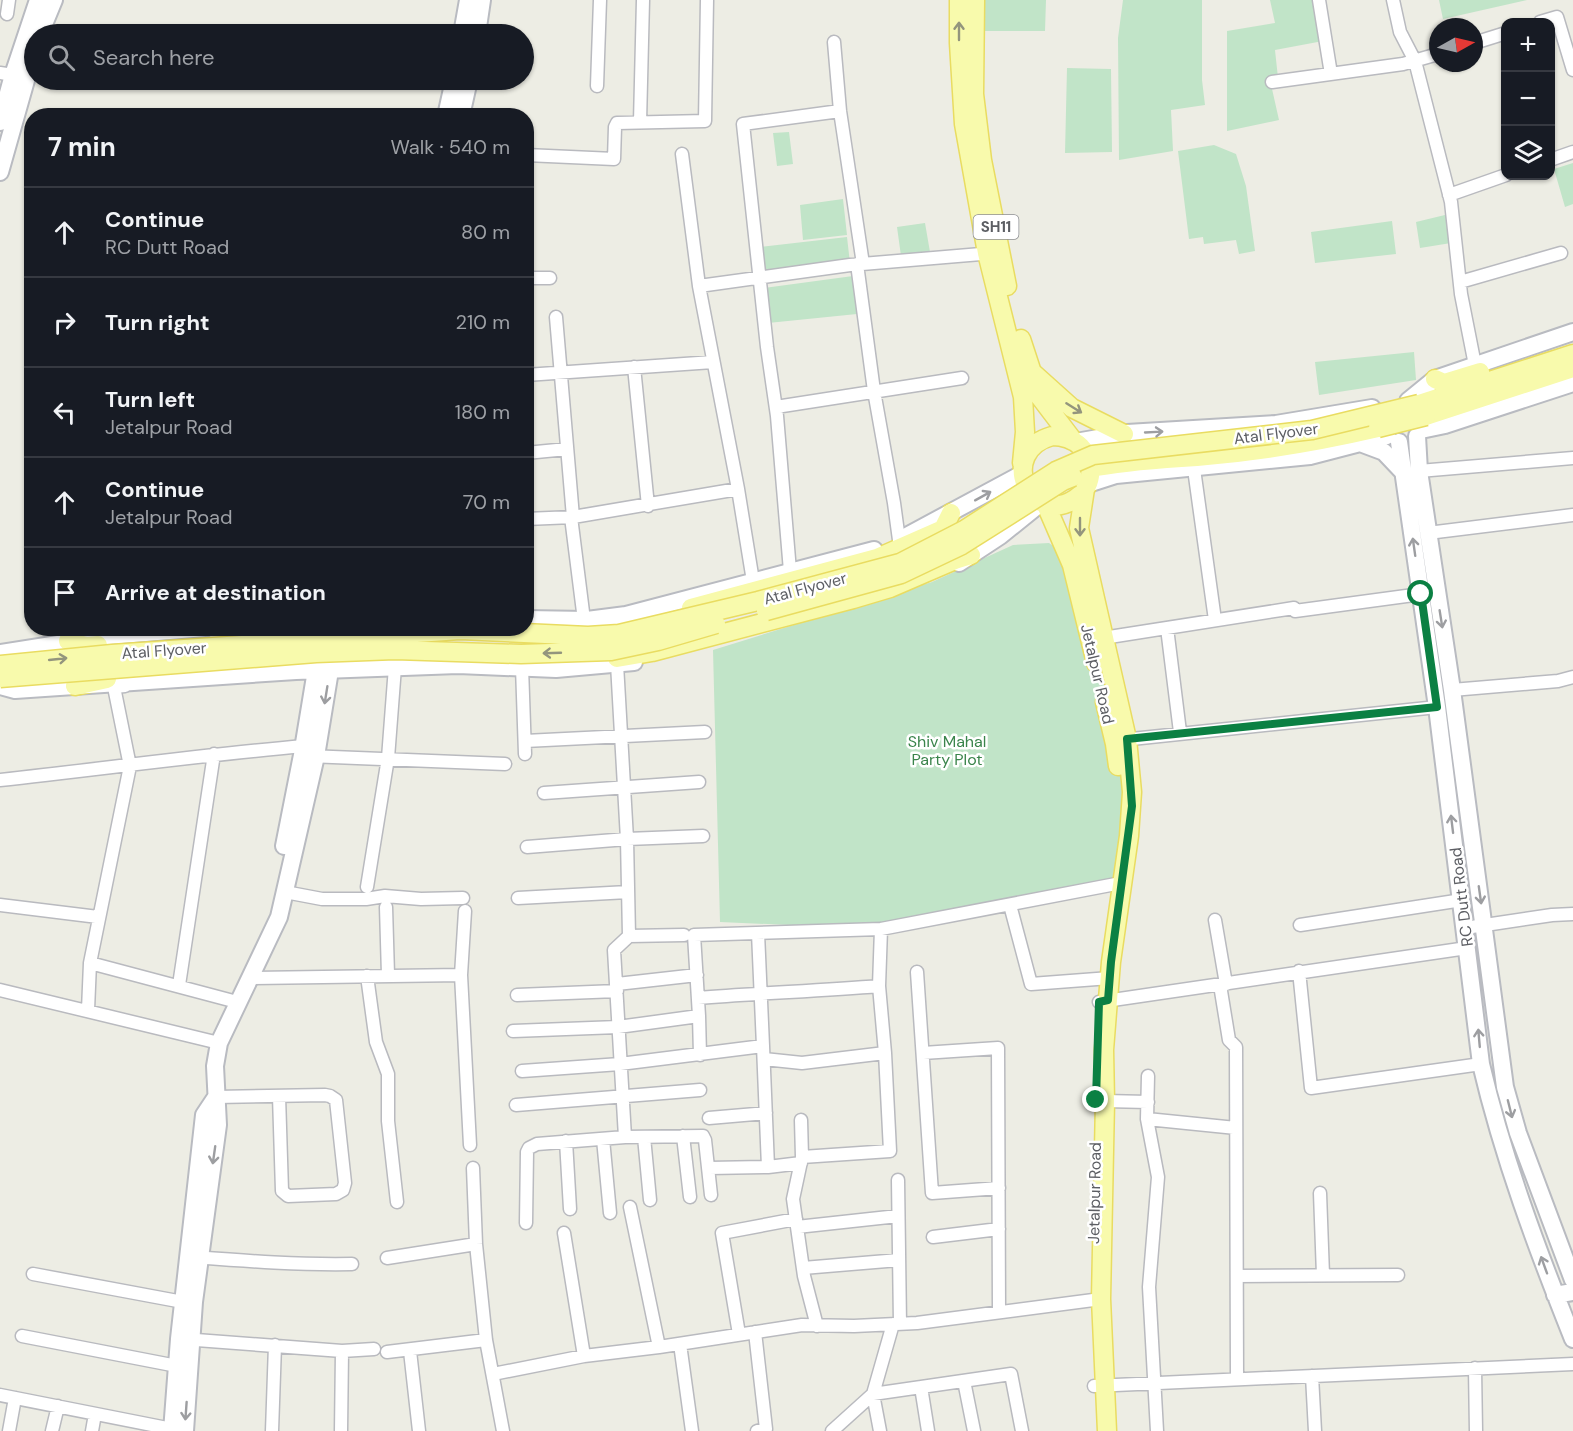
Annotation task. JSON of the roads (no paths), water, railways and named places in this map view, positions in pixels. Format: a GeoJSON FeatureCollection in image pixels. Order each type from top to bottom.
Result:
{"type":"FeatureCollection","features":[{"type":"Feature","properties":{"kind":"main road","name":"SH11"},"geometry":{"type":"LineString","coordinates":[[959,0],[964,124],[994,253],[1023,397],[1025,432],[1022,469],[1025,485],[1044,504],[1079,565]]}},
{"type":"Feature","properties":{"kind":"main road","name":"SH11"},"geometry":{"type":"LineString","coordinates":[[975,0],[974,94],[994,253],[1040,397],[1088,456],[1090,467],[1078,528],[1079,565]]}},
{"type":"Feature","properties":{"kind":"main road"},"geometry":{"type":"LineString","coordinates":[[1442,380],[1573,341]]}},
{"type":"Feature","properties":{"kind":"main road","name":"Atal Flyover"},"geometry":{"type":"LineString","coordinates":[[534,633],[588,636],[619,634],[651,628],[900,563],[964,530],[1056,471],[1093,455],[1312,430],[1438,399],[1573,354]]}},
{"type":"Feature","properties":{"kind":"main road","name":"Atal Flyover"},"geometry":{"type":"LineString","coordinates":[[0,678],[316,653],[424,651],[521,654],[588,636],[611,651],[658,641],[901,574],[962,545],[1063,481],[1097,467],[1128,461],[1208,455],[1316,442],[1423,424],[1573,368]]}},
{"type":"Feature","properties":{"kind":"main road"},"geometry":{"type":"LineString","coordinates":[[1031,372],[1072,408],[1125,434]]}},
{"type":"Feature","properties":{"kind":"main road"},"geometry":{"type":"LineString","coordinates":[[1447,425],[1454,416],[1461,413],[1573,376]]}},
{"type":"Feature","properties":{"kind":"main road"},"geometry":{"type":"LineString","coordinates":[[1022,469],[1026,453],[1041,439],[1062,436],[1074,441]]}},
{"type":"Feature","properties":{"kind":"main road"},"geometry":{"type":"LineString","coordinates":[[1044,504],[1070,502],[1086,487]]}},
{"type":"Feature","properties":{"kind":"main road"},"geometry":{"type":"LineString","coordinates":[[951,513],[944,529],[877,558],[680,611],[602,628],[588,636],[605,657],[617,658],[652,652],[890,588],[951,561],[971,555]]}},
{"type":"Feature","properties":{"kind":"main road","name":"Jetalpur Road"},"geometry":{"type":"LineString","coordinates":[[1079,565],[1103,638],[1132,806],[1116,883],[1096,1052],[1096,1300],[1100,1385],[1107,1431]]}},
{"type":"Feature","properties":{"kind":"main road","name":"Jetalpur Road"},"geometry":{"type":"LineString","coordinates":[[1079,565],[1121,740]]}},
{"type":"Feature","properties":{"kind":"main road"},"geometry":{"type":"LineString","coordinates":[[68,641],[86,646],[226,636]]}},
{"type":"Feature","properties":{"kind":"main road","name":"Atal Flyover"},"geometry":{"type":"LineString","coordinates":[[0,665],[338,636]]}},
{"type":"Feature","properties":{"kind":"main road"},"geometry":{"type":"LineString","coordinates":[[75,686],[107,679],[245,666],[405,660],[424,651]]}},
{"type":"Feature","properties":{"kind":"main road","name":"Jetalpur Road"},"geometry":{"type":"LineString","coordinates":[[1096,1300],[1105,1101],[1103,1001]]}},
{"type":"Feature","properties":{"kind":"main road","name":"Jetalpur Road"},"geometry":{"type":"LineString","coordinates":[[1096,1431],[1100,1385]]}},
{"type":"Feature","properties":{"kind":"street"},"geometry":{"type":"LineString","coordinates":[[7,14],[9,0]]}},
{"type":"Feature","properties":{"kind":"street"},"geometry":{"type":"LineString","coordinates":[[28,24],[38,0]]}},
{"type":"Feature","properties":{"kind":"street"},"geometry":{"type":"LineString","coordinates":[[44,24],[54,0]]}},
{"type":"Feature","properties":{"kind":"street"},"geometry":{"type":"LineString","coordinates":[[464,24],[468,0]]}},
{"type":"Feature","properties":{"kind":"street"},"geometry":{"type":"LineString","coordinates":[[478,24],[482,0]]}},
{"type":"Feature","properties":{"kind":"street"},"geometry":{"type":"LineString","coordinates":[[597,86],[600,0]]}},
{"type":"Feature","properties":{"kind":"street"},"geometry":{"type":"LineString","coordinates":[[640,122],[643,0]]}},
{"type":"Feature","properties":{"kind":"street"},"geometry":{"type":"LineString","coordinates":[[534,155],[614,159],[615,127],[622,122],[705,121],[707,0]]}},
{"type":"Feature","properties":{"kind":"street"},"geometry":{"type":"LineString","coordinates":[[1319,0],[1331,74]]}},
{"type":"Feature","properties":{"kind":"street"},"geometry":{"type":"LineString","coordinates":[[1393,0],[1400,32],[1415,62],[1449,195],[1474,365]]}},
{"type":"Feature","properties":{"kind":"street"},"geometry":{"type":"LineString","coordinates":[[1554,18],[1557,17],[1573,70]]}},
{"type":"Feature","properties":{"kind":"street"},"geometry":{"type":"LineString","coordinates":[[0,122],[6,74],[24,32]]}},
{"type":"Feature","properties":{"kind":"street"},"geometry":{"type":"LineString","coordinates":[[1483,40],[1501,35]]}},
{"type":"Feature","properties":{"kind":"street"},"geometry":{"type":"LineString","coordinates":[[834,42],[840,111],[874,391],[894,502],[898,540]]}},
{"type":"Feature","properties":{"kind":"street"},"geometry":{"type":"LineString","coordinates":[[1272,82],[1415,62],[1429,57]]}},
{"type":"Feature","properties":{"kind":"street"},"geometry":{"type":"LineString","coordinates":[[0,172],[24,87]]}},
{"type":"Feature","properties":{"kind":"street"},"geometry":{"type":"LineString","coordinates":[[448,108],[452,90]]}},
{"type":"Feature","properties":{"kind":"street"},"geometry":{"type":"LineString","coordinates":[[463,108],[467,90]]}},
{"type":"Feature","properties":{"kind":"street"},"geometry":{"type":"LineString","coordinates":[[790,571],[776,407],[742,124],[840,111]]}},
{"type":"Feature","properties":{"kind":"street"},"geometry":{"type":"LineString","coordinates":[[1555,157],[1573,152]]}},
{"type":"Feature","properties":{"kind":"street"},"geometry":{"type":"LineString","coordinates":[[682,154],[699,286],[738,489],[753,581]]}},
{"type":"Feature","properties":{"kind":"street"},"geometry":{"type":"LineString","coordinates":[[1449,195],[1501,177]]}},
{"type":"Feature","properties":{"kind":"street"},"geometry":{"type":"LineString","coordinates":[[699,286],[860,264],[994,253]]}},
{"type":"Feature","properties":{"kind":"street"},"geometry":{"type":"LineString","coordinates":[[1460,282],[1561,253]]}},
{"type":"Feature","properties":{"kind":"street"},"geometry":{"type":"LineString","coordinates":[[534,278],[550,278]]}},
{"type":"Feature","properties":{"kind":"street"},"geometry":{"type":"LineString","coordinates":[[556,317],[572,518],[588,636]]}},
{"type":"Feature","properties":{"kind":"street"},"geometry":{"type":"LineString","coordinates":[[1408,401],[1442,380],[1474,365],[1573,332]]}},
{"type":"Feature","properties":{"kind":"street"},"geometry":{"type":"LineString","coordinates":[[534,374],[714,362]]}},
{"type":"Feature","properties":{"kind":"street"},"geometry":{"type":"LineString","coordinates":[[634,367],[648,506]]}},
{"type":"Feature","properties":{"kind":"street"},"geometry":{"type":"LineString","coordinates":[[776,407],[962,378]]}},
{"type":"Feature","properties":{"kind":"street"},"geometry":{"type":"LineString","coordinates":[[1423,424],[1447,425],[1573,383]]}},
{"type":"Feature","properties":{"kind":"street"},"geometry":{"type":"LineString","coordinates":[[1074,441],[1125,434],[1276,424],[1388,405],[1400,400],[1408,401],[1418,407],[1422,413],[1423,424],[1409,441],[1393,439],[1360,443],[1310,456],[1116,474],[1086,487]]}},
{"type":"Feature","properties":{"kind":"street"},"geometry":{"type":"LineString","coordinates":[[1388,405],[1384,411],[1382,424],[1393,439]]}},
{"type":"Feature","properties":{"kind":"street","name":"RC Dutt Road"},"geometry":{"type":"LineString","coordinates":[[1423,424],[1411,471],[1421,594],[1462,900],[1481,1064],[1507,1162],[1573,1339]]}},
{"type":"Feature","properties":{"kind":"street","name":"RC Dutt Road"},"geometry":{"type":"LineString","coordinates":[[1393,439],[1411,471],[1428,533],[1452,690],[1505,1087],[1511,1114],[1573,1280]]}},
{"type":"Feature","properties":{"kind":"street"},"geometry":{"type":"LineString","coordinates":[[1360,443],[1384,452],[1411,471],[1573,458]]}},
{"type":"Feature","properties":{"kind":"street"},"geometry":{"type":"LineString","coordinates":[[534,452],[567,449]]}},
{"type":"Feature","properties":{"kind":"street"},"geometry":{"type":"LineString","coordinates":[[534,621],[588,636],[626,615],[884,547],[951,513],[1022,469]]}},
{"type":"Feature","properties":{"kind":"street"},"geometry":{"type":"LineString","coordinates":[[1194,469],[1215,620]]}},
{"type":"Feature","properties":{"kind":"street"},"geometry":{"type":"LineString","coordinates":[[534,519],[572,518],[738,489]]}},
{"type":"Feature","properties":{"kind":"street"},"geometry":{"type":"LineString","coordinates":[[0,686],[15,690],[458,665],[556,669],[617,664],[661,656],[868,600],[939,574],[1000,536],[1044,504]]}},
{"type":"Feature","properties":{"kind":"street"},"geometry":{"type":"LineString","coordinates":[[1428,533],[1573,515]]}},
{"type":"Feature","properties":{"kind":"street"},"geometry":{"type":"LineString","coordinates":[[1103,638],[1215,620],[1421,594]]}},
{"type":"Feature","properties":{"kind":"street"},"geometry":{"type":"LineString","coordinates":[[1167,628],[1180,732]]}},
{"type":"Feature","properties":{"kind":"street"},"geometry":{"type":"LineString","coordinates":[[0,653],[68,641],[121,636]]}},
{"type":"Feature","properties":{"kind":"street"},"geometry":{"type":"LineString","coordinates":[[177,1430],[177,1366],[185,1339],[183,1302],[194,1257],[219,1118],[216,1066],[219,1043],[278,920],[285,892],[320,671],[322,636]]}},
{"type":"Feature","properties":{"kind":"street"},"geometry":{"type":"LineString","coordinates":[[320,671],[335,636]]}},
{"type":"Feature","properties":{"kind":"street"},"geometry":{"type":"LineString","coordinates":[[617,664],[627,839],[629,936]]}},
{"type":"Feature","properties":{"kind":"street"},"geometry":{"type":"LineString","coordinates":[[522,667],[525,754]]}},
{"type":"Feature","properties":{"kind":"street"},"geometry":{"type":"LineString","coordinates":[[367,886],[388,758],[395,668]]}},
{"type":"Feature","properties":{"kind":"street"},"geometry":{"type":"LineString","coordinates":[[88,1010],[90,963],[130,766],[114,687],[320,671]]}},
{"type":"Feature","properties":{"kind":"street"},"geometry":{"type":"LineString","coordinates":[[1452,690],[1558,681],[1573,676]]}},
{"type":"Feature","properties":{"kind":"street"},"geometry":{"type":"LineString","coordinates":[[1121,740],[1180,732],[1437,707]]}},
{"type":"Feature","properties":{"kind":"street"},"geometry":{"type":"LineString","coordinates":[[525,741],[705,732]]}},
{"type":"Feature","properties":{"kind":"street"},"geometry":{"type":"LineString","coordinates":[[265,945],[307,752]]}},
{"type":"Feature","properties":{"kind":"street"},"geometry":{"type":"LineString","coordinates":[[0,780],[214,754],[307,752],[505,764]]}},
{"type":"Feature","properties":{"kind":"street"},"geometry":{"type":"LineString","coordinates":[[179,985],[214,754]]}},
{"type":"Feature","properties":{"kind":"street"},"geometry":{"type":"LineString","coordinates":[[544,792],[699,782]]}},
{"type":"Feature","properties":{"kind":"street"},"geometry":{"type":"LineString","coordinates":[[527,847],[703,836]]}},
{"type":"Feature","properties":{"kind":"street"},"geometry":{"type":"LineString","coordinates":[[700,1055],[694,935],[880,929],[1116,883]]}},
{"type":"Feature","properties":{"kind":"street"},"geometry":{"type":"LineString","coordinates":[[285,892],[322,899],[366,899],[385,896],[421,899],[462,898]]}},
{"type":"Feature","properties":{"kind":"street"},"geometry":{"type":"LineString","coordinates":[[518,898],[628,892]]}},
{"type":"Feature","properties":{"kind":"street"},"geometry":{"type":"LineString","coordinates":[[1300,925],[1462,900]]}},
{"type":"Feature","properties":{"kind":"street"},"geometry":{"type":"LineString","coordinates":[[0,905],[98,917]]}},
{"type":"Feature","properties":{"kind":"street"},"geometry":{"type":"LineString","coordinates":[[1010,905],[1031,984],[1105,978]]}},
{"type":"Feature","properties":{"kind":"street"},"geometry":{"type":"LineString","coordinates":[[386,907],[388,975]]}},
{"type":"Feature","properties":{"kind":"street"},"geometry":{"type":"LineString","coordinates":[[465,911],[461,975],[470,1145]]}},
{"type":"Feature","properties":{"kind":"street"},"geometry":{"type":"LineString","coordinates":[[1465,928],[1573,914]]}},
{"type":"Feature","properties":{"kind":"street"},"geometry":{"type":"LineString","coordinates":[[1215,920],[1229,1040],[1236,1047],[1237,1379]]}},
{"type":"Feature","properties":{"kind":"street"},"geometry":{"type":"LineString","coordinates":[[709,1168],[768,1167],[802,1160],[890,1151],[879,986],[880,929]]}},
{"type":"Feature","properties":{"kind":"street"},"geometry":{"type":"LineString","coordinates":[[758,933],[768,1167]]}},
{"type":"Feature","properties":{"kind":"street"},"geometry":{"type":"LineString","coordinates":[[625,1137],[614,950],[629,936],[684,935]]}},
{"type":"Feature","properties":{"kind":"street"},"geometry":{"type":"LineString","coordinates":[[1103,1001],[1467,948]]}},
{"type":"Feature","properties":{"kind":"street"},"geometry":{"type":"LineString","coordinates":[[90,963],[237,1002]]}},
{"type":"Feature","properties":{"kind":"street"},"geometry":{"type":"LineString","coordinates":[[1299,971],[1311,1088],[1481,1064]]}},
{"type":"Feature","properties":{"kind":"street"},"geometry":{"type":"LineString","coordinates":[[917,972],[932,1193],[999,1188]]}},
{"type":"Feature","properties":{"kind":"street"},"geometry":{"type":"LineString","coordinates":[[251,978],[461,975]]}},
{"type":"Feature","properties":{"kind":"street"},"geometry":{"type":"LineString","coordinates":[[517,995],[617,988],[697,975]]}},
{"type":"Feature","properties":{"kind":"street"},"geometry":{"type":"LineString","coordinates":[[367,976],[376,1041],[388,1074],[388,1121],[397,1203]]}},
{"type":"Feature","properties":{"kind":"street"},"geometry":{"type":"LineString","coordinates":[[698,998],[761,992],[808,992],[879,986]]}},
{"type":"Feature","properties":{"kind":"street"},"geometry":{"type":"LineString","coordinates":[[0,990],[219,1043]]}},
{"type":"Feature","properties":{"kind":"street"},"geometry":{"type":"LineString","coordinates":[[513,1031],[618,1027],[699,1016]]}},
{"type":"Feature","properties":{"kind":"street"},"geometry":{"type":"LineString","coordinates":[[522,1071],[620,1064],[764,1046]]}},
{"type":"Feature","properties":{"kind":"street"},"geometry":{"type":"LineString","coordinates":[[923,1053],[998,1048],[999,1312]]}},
{"type":"Feature","properties":{"kind":"street"},"geometry":{"type":"LineString","coordinates":[[764,1059],[802,1063],[885,1053]]}},
{"type":"Feature","properties":{"kind":"street"},"geometry":{"type":"LineString","coordinates":[[1148,1076],[1148,1119],[1158,1177],[1149,1287],[1157,1431]]}},
{"type":"Feature","properties":{"kind":"street"},"geometry":{"type":"LineString","coordinates":[[516,1105],[700,1090]]}},
{"type":"Feature","properties":{"kind":"street"},"geometry":{"type":"LineString","coordinates":[[216,1097],[325,1095],[336,1100],[345,1183],[343,1190],[336,1194],[288,1196],[282,1191],[279,1096]]}},
{"type":"Feature","properties":{"kind":"street"},"geometry":{"type":"LineString","coordinates":[[1105,1101],[1148,1102]]}},
{"type":"Feature","properties":{"kind":"street"},"geometry":{"type":"LineString","coordinates":[[709,1118],[766,1113]]}},
{"type":"Feature","properties":{"kind":"street"},"geometry":{"type":"LineString","coordinates":[[1148,1119],[1236,1128]]}},
{"type":"Feature","properties":{"kind":"street"},"geometry":{"type":"LineString","coordinates":[[801,1120],[802,1160],[794,1199],[803,1268],[816,1326]]}},
{"type":"Feature","properties":{"kind":"street"},"geometry":{"type":"LineString","coordinates":[[526,1223],[527,1152],[533,1145],[625,1137],[700,1135],[704,1137],[711,1195]]}},
{"type":"Feature","properties":{"kind":"street"},"geometry":{"type":"LineString","coordinates":[[684,1136],[690,1197]]}},
{"type":"Feature","properties":{"kind":"street"},"geometry":{"type":"LineString","coordinates":[[644,1137],[650,1200]]}},
{"type":"Feature","properties":{"kind":"street"},"geometry":{"type":"LineString","coordinates":[[603,1139],[610,1213]]}},
{"type":"Feature","properties":{"kind":"street"},"geometry":{"type":"LineString","coordinates":[[566,1141],[570,1209]]}},
{"type":"Feature","properties":{"kind":"street"},"geometry":{"type":"LineString","coordinates":[[473,1168],[476,1244],[486,1340],[503,1431]]}},
{"type":"Feature","properties":{"kind":"street"},"geometry":{"type":"LineString","coordinates":[[832,1431],[873,1394],[897,1324],[899,1260],[897,1180]]}},
{"type":"Feature","properties":{"kind":"street"},"geometry":{"type":"LineString","coordinates":[[1320,1193],[1323,1275]]}},
{"type":"Feature","properties":{"kind":"street"},"geometry":{"type":"LineString","coordinates":[[630,1207],[659,1347]]}},
{"type":"Feature","properties":{"kind":"street"},"geometry":{"type":"LineString","coordinates":[[739,1334],[722,1233],[797,1223],[898,1216]]}},
{"type":"Feature","properties":{"kind":"street"},"geometry":{"type":"LineString","coordinates":[[933,1238],[999,1228]]}},
{"type":"Feature","properties":{"kind":"street"},"geometry":{"type":"LineString","coordinates":[[564,1233],[584,1356]]}},
{"type":"Feature","properties":{"kind":"street"},"geometry":{"type":"LineString","coordinates":[[387,1258],[476,1244]]}},
{"type":"Feature","properties":{"kind":"street"},"geometry":{"type":"LineString","coordinates":[[194,1257],[273,1264],[290,1262],[306,1265],[352,1264]]}},
{"type":"Feature","properties":{"kind":"street"},"geometry":{"type":"LineString","coordinates":[[177,1430],[194,1257]]}},
{"type":"Feature","properties":{"kind":"street"},"geometry":{"type":"LineString","coordinates":[[803,1268],[899,1260]]}},
{"type":"Feature","properties":{"kind":"street"},"geometry":{"type":"LineString","coordinates":[[33,1274],[183,1302]]}},
{"type":"Feature","properties":{"kind":"street"},"geometry":{"type":"LineString","coordinates":[[1237,1276],[1398,1275]]}},
{"type":"Feature","properties":{"kind":"street"},"geometry":{"type":"LineString","coordinates":[[1555,1295],[1573,1292]]}},
{"type":"Feature","properties":{"kind":"street"},"geometry":{"type":"LineString","coordinates":[[493,1374],[584,1356],[802,1325],[897,1324],[1096,1300]]}},
{"type":"Feature","properties":{"kind":"street"},"geometry":{"type":"LineString","coordinates":[[755,1332],[766,1429],[757,1431]]}},
{"type":"Feature","properties":{"kind":"street"},"geometry":{"type":"LineString","coordinates":[[22,1336],[177,1366]]}},
{"type":"Feature","properties":{"kind":"street"},"geometry":{"type":"LineString","coordinates":[[185,1339],[342,1350],[374,1349]]}},
{"type":"Feature","properties":{"kind":"street"},"geometry":{"type":"LineString","coordinates":[[387,1352],[486,1340]]}},
{"type":"Feature","properties":{"kind":"street"},"geometry":{"type":"LineString","coordinates":[[680,1344],[692,1431]]}},
{"type":"Feature","properties":{"kind":"street"},"geometry":{"type":"LineString","coordinates":[[272,1431],[275,1345]]}},
{"type":"Feature","properties":{"kind":"street"},"geometry":{"type":"LineString","coordinates":[[341,1431],[342,1350]]}},
{"type":"Feature","properties":{"kind":"street"},"geometry":{"type":"LineString","coordinates":[[410,1350],[419,1431]]}},
{"type":"Feature","properties":{"kind":"street"},"geometry":{"type":"LineString","coordinates":[[1100,1385],[1573,1364]]}},
{"type":"Feature","properties":{"kind":"street"},"geometry":{"type":"LineString","coordinates":[[1474,1368],[1476,1431]]}},
{"type":"Feature","properties":{"kind":"street"},"geometry":{"type":"LineString","coordinates":[[873,1394],[1011,1374],[1022,1431]]}},
{"type":"Feature","properties":{"kind":"street"},"geometry":{"type":"LineString","coordinates":[[1312,1376],[1316,1431]]}},
{"type":"Feature","properties":{"kind":"street"},"geometry":{"type":"LineString","coordinates":[[964,1381],[974,1431]]}},
{"type":"Feature","properties":{"kind":"street"},"geometry":{"type":"LineString","coordinates":[[921,1387],[928,1431]]}},
{"type":"Feature","properties":{"kind":"street"},"geometry":{"type":"LineString","coordinates":[[873,1394],[880,1431]]}},
{"type":"Feature","properties":{"kind":"street"},"geometry":{"type":"LineString","coordinates":[[0,1395],[95,1414],[127,1426],[177,1430]]}},
{"type":"Feature","properties":{"kind":"street"},"geometry":{"type":"LineString","coordinates":[[9,1431],[15,1398]]}},
{"type":"Feature","properties":{"kind":"street"},"geometry":{"type":"LineString","coordinates":[[52,1431],[58,1406]]}},
{"type":"Feature","properties":{"kind":"street"},"geometry":{"type":"LineString","coordinates":[[92,1431],[95,1414]]}},
{"type":"Feature","properties":{"kind":"park label","name":"Shiv Mahal Party Plot"},"geometry":{"type":"Point","coordinates":[947,750]}}]}
